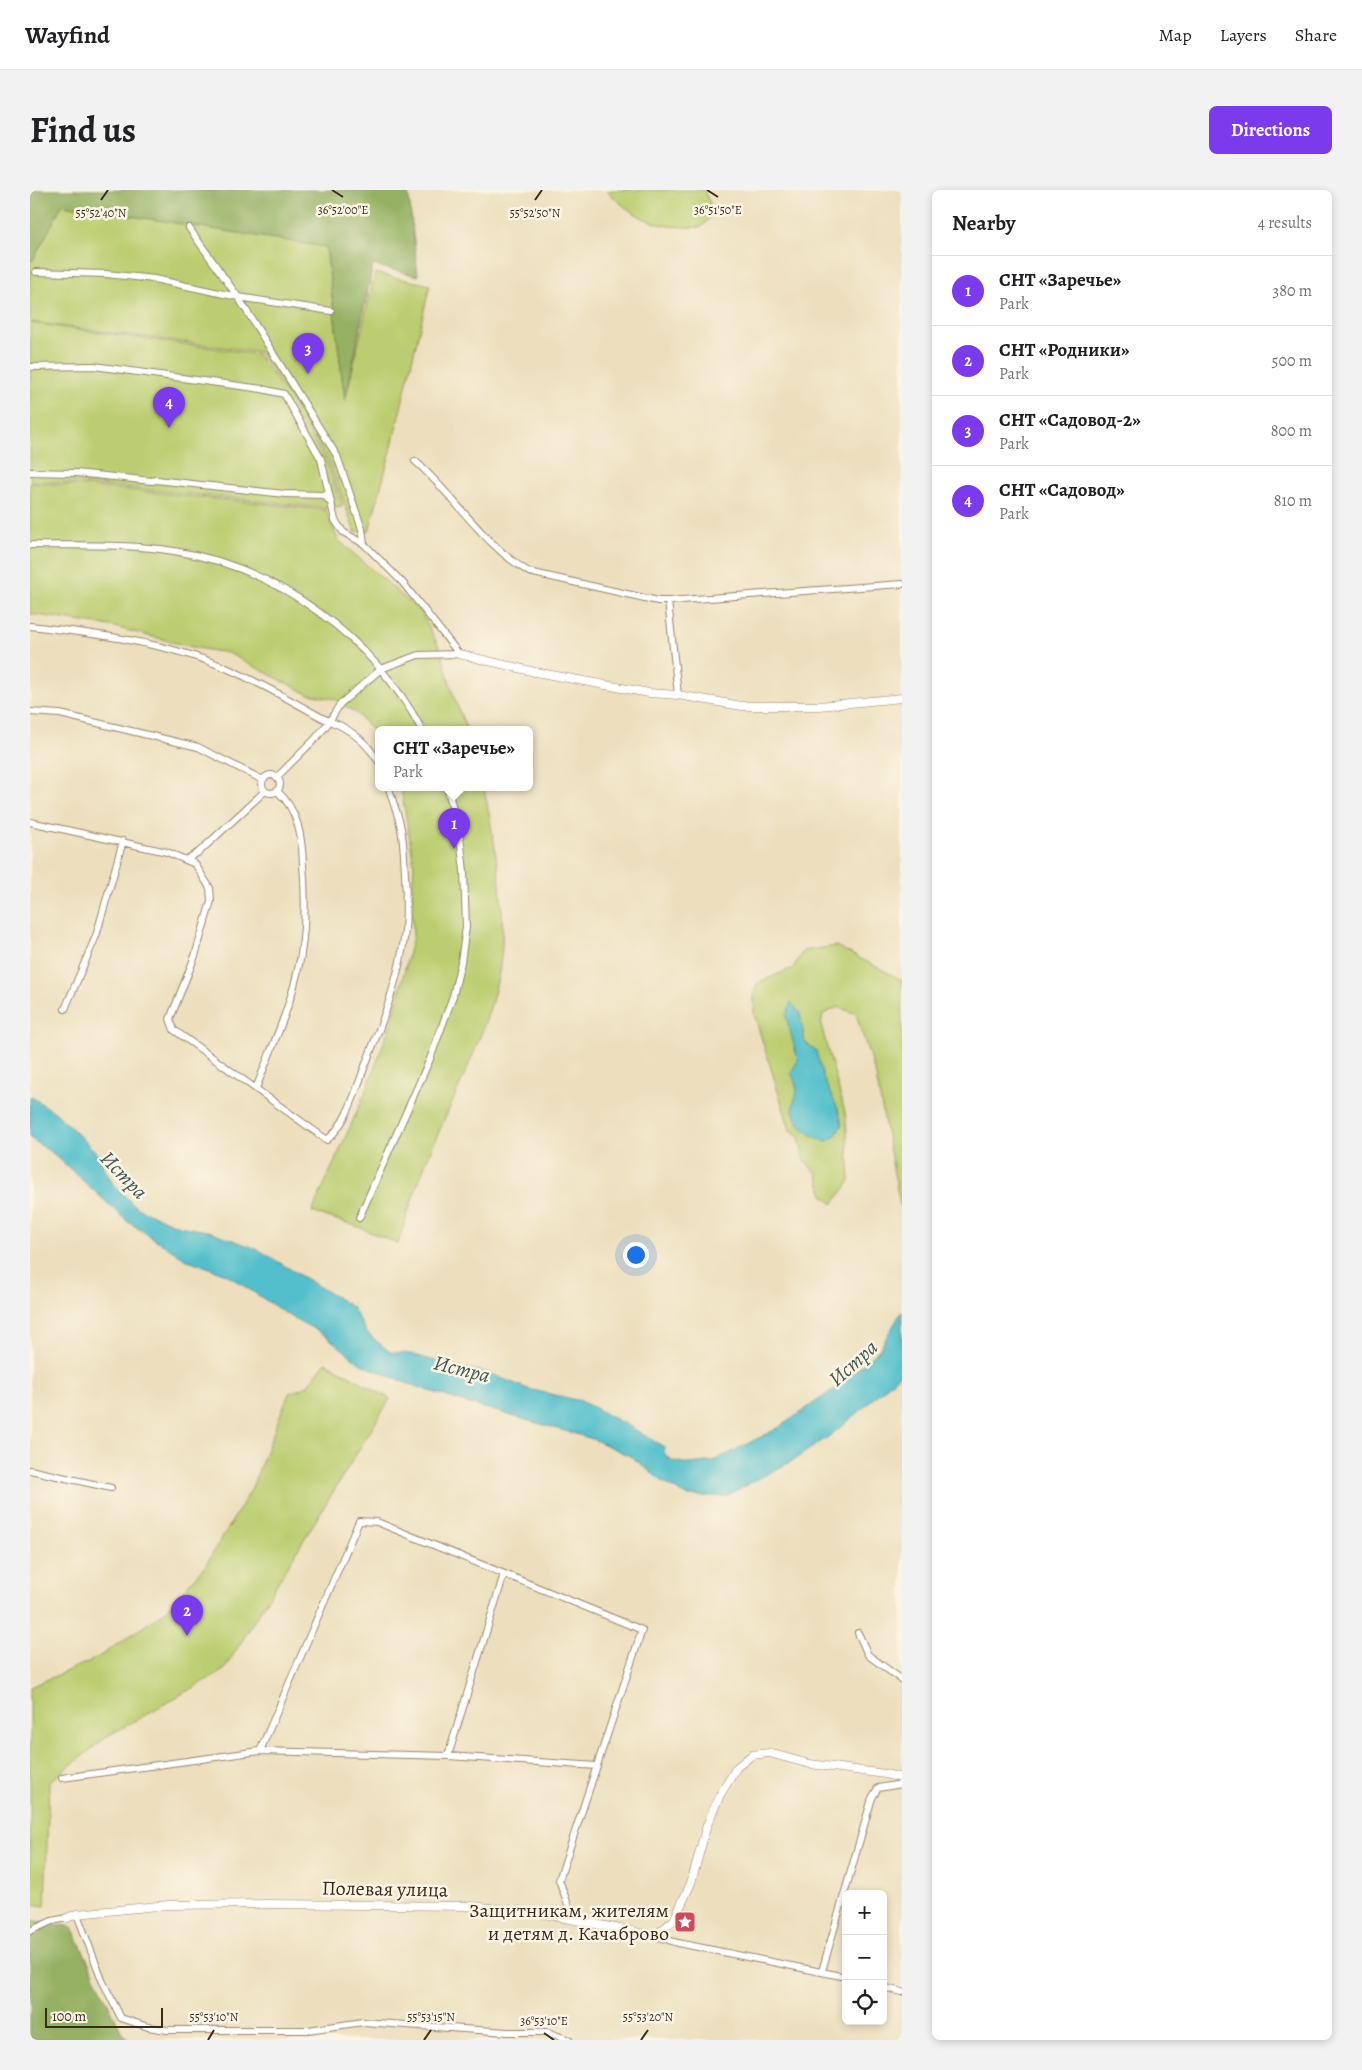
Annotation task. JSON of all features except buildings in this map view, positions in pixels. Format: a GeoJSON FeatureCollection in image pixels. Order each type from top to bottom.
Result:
{"type":"FeatureCollection","features":[{"type":"Feature","properties":{"kind":"street"},"geometry":{"type":"LineString","coordinates":[[189,228],[238,297],[338,456],[362,529],[364,544]]}},
{"type":"Feature","properties":{"kind":"street"},"geometry":{"type":"LineString","coordinates":[[36,272],[106,274],[154,279],[238,297],[331,311]]}},
{"type":"Feature","properties":{"kind":"street"},"geometry":{"type":"LineString","coordinates":[[30,367],[94,366],[262,389],[284,394],[321,460],[335,520],[343,532],[364,544],[403,583],[460,654]]}},
{"type":"Feature","properties":{"kind":"street"},"geometry":{"type":"LineString","coordinates":[[415,461],[495,546],[529,572],[658,601],[902,584]]}},
{"type":"Feature","properties":{"kind":"street"},"geometry":{"type":"LineString","coordinates":[[30,472],[76,473],[285,494],[324,495],[332,504]]}},
{"type":"Feature","properties":{"kind":"street"},"geometry":{"type":"LineString","coordinates":[[30,545],[164,550],[196,555],[240,569],[278,587],[334,624],[381,669],[420,726]]}},
{"type":"Feature","properties":{"kind":"street"},"geometry":{"type":"LineString","coordinates":[[668,601],[678,695]]}},
{"type":"Feature","properties":{"kind":"street"},"geometry":{"type":"LineString","coordinates":[[30,626],[108,637],[159,647],[224,667],[278,692],[329,722],[340,725],[369,745],[375,755]]}},
{"type":"Feature","properties":{"kind":"street"},"geometry":{"type":"LineString","coordinates":[[277,777],[329,722],[340,704],[381,669],[418,655],[460,654],[535,672],[648,693],[678,695],[742,706],[819,706],[902,698]]}},
{"type":"Feature","properties":{"kind":"street"},"geometry":{"type":"LineString","coordinates":[[30,712],[60,714],[198,747],[263,780]]}},
{"type":"Feature","properties":{"kind":"street"},"geometry":{"type":"LineString","coordinates":[[269,775],[277,777],[280,786],[277,790],[272,793],[265,791],[262,786],[263,780],[269,775]]}},
{"type":"Feature","properties":{"kind":"street"},"geometry":{"type":"LineString","coordinates":[[256,1089],[298,973],[306,903],[299,828],[290,806],[277,790]]}},
{"type":"Feature","properties":{"kind":"street"},"geometry":{"type":"LineString","coordinates":[[187,859],[199,852],[265,791]]}},
{"type":"Feature","properties":{"kind":"street"},"geometry":{"type":"LineString","coordinates":[[30,822],[167,852],[195,864],[210,888],[211,901],[196,956],[170,1019],[174,1030],[327,1140],[338,1131],[344,1120],[384,1017],[396,978],[404,938],[406,898],[404,850],[400,825],[390,791]]}},
{"type":"Feature","properties":{"kind":"street"},"geometry":{"type":"LineString","coordinates":[[359,1218],[430,1059],[453,996],[461,962],[466,927],[464,870],[459,828],[448,791]]}},
{"type":"Feature","properties":{"kind":"street"},"geometry":{"type":"LineString","coordinates":[[66,1009],[96,936],[123,841]]}},
{"type":"Feature","properties":{"kind":"street"},"geometry":{"type":"LineString","coordinates":[[30,1470],[111,1488]]}},
{"type":"Feature","properties":{"kind":"street"},"geometry":{"type":"LineString","coordinates":[[260,1751],[359,1521],[377,1522],[642,1630],[559,1880],[573,1918]]}},
{"type":"Feature","properties":{"kind":"street"},"geometry":{"type":"LineString","coordinates":[[448,1756],[504,1574]]}},
{"type":"Feature","properties":{"kind":"street"},"geometry":{"type":"LineString","coordinates":[[858,1633],[868,1655],[902,1680]]}},
{"type":"Feature","properties":{"kind":"street"},"geometry":{"type":"LineString","coordinates":[[62,1778],[260,1751],[448,1756],[597,1766]]}},
{"type":"Feature","properties":{"kind":"street"},"geometry":{"type":"LineString","coordinates":[[655,1936],[674,1920],[691,1883],[707,1825],[720,1795],[738,1767],[752,1755],[769,1753],[810,1764],[902,1778]]}},
{"type":"Feature","properties":{"kind":"street"},"geometry":{"type":"LineString","coordinates":[[822,1971],[872,1798],[878,1788],[902,1784]]}},
{"type":"Feature","properties":{"kind":"street","name":"Полевая улица"},"geometry":{"type":"LineString","coordinates":[[67,1918],[77,1914],[168,1905],[352,1904],[471,1906],[573,1918],[678,1943],[842,1976]]}},
{"type":"Feature","properties":{"kind":"street"},"geometry":{"type":"LineString","coordinates":[[77,1914],[102,1980],[121,2018],[148,2027],[167,2030],[308,2030],[363,2022],[508,2032],[547,2032],[569,2040]]}},
{"type":"Feature","properties":{"kind":"street"},"geometry":{"type":"LineString","coordinates":[[30,1931],[52,1921],[67,1918]]}},
{"type":"Feature","properties":{"kind":"street"},"geometry":{"type":"LineString","coordinates":[[887,1988],[902,1992]]}},
{"type":"Feature","properties":{"kind":"green space"},"geometry":{"type":"Polygon","coordinates":[[[30,190],[408,190],[418,276],[373,265],[345,402],[326,247],[62,205],[33,260],[30,261],[30,190]]]}},
{"type":"Feature","properties":{"kind":"green space"},"geometry":{"type":"Polygon","coordinates":[[[704,190],[714,212],[702,227],[661,224],[650,221],[629,210],[607,191],[704,190]]]}},
{"type":"Feature","properties":{"kind":"green space"},"geometry":{"type":"Polygon","coordinates":[[[62,205],[326,247],[345,401],[375,273],[430,285],[391,450],[369,531],[355,532],[328,459],[289,395],[259,352],[30,322],[30,261],[33,260],[62,205]]]}},
{"type":"Feature","properties":{"kind":"green space"},"geometry":{"type":"Polygon","coordinates":[[[30,323],[257,354],[289,397],[326,460],[343,506],[326,508],[89,484],[30,481],[30,323]]]}},
{"type":"Feature","properties":{"kind":"green space"},"geometry":{"type":"Polygon","coordinates":[[[30,483],[88,486],[326,510],[338,540],[421,612],[441,651],[454,697],[465,726],[375,726],[375,733],[356,713],[335,699],[308,694],[228,653],[196,648],[111,626],[30,614],[30,483]]]}},
{"type":"Feature","properties":{"kind":"green space"},"geometry":{"type":"Polygon","coordinates":[[[402,791],[485,791],[493,833],[502,907],[501,955],[498,977],[477,1044],[426,1162],[398,1244],[356,1226],[312,1212],[367,1089],[394,1014],[413,936],[412,897],[414,864],[402,791]]]}},
{"type":"Feature","properties":{"kind":"green space"},"geometry":{"type":"Polygon","coordinates":[[[836,946],[902,980],[902,1205],[900,1206],[876,1076],[856,1014],[838,1007],[823,1014],[821,1025],[846,1116],[850,1181],[833,1204],[823,1195],[817,1173],[804,1161],[799,1137],[790,1130],[754,1014],[754,992],[757,983],[793,968],[803,951],[836,946]]]}},
{"type":"Feature","properties":{"kind":"green space"},"geometry":{"type":"Polygon","coordinates":[[[326,1362],[390,1399],[224,1670],[108,1736],[49,1782],[45,1906],[30,1904],[30,1687],[97,1658],[162,1614],[205,1566],[251,1490],[289,1393],[306,1387],[326,1362]]]}},
{"type":"Feature","properties":{"kind":"green space"},"geometry":{"type":"Polygon","coordinates":[[[30,1920],[72,1927],[122,2033],[129,2040],[30,2040],[30,1920]]]}},
{"type":"Feature","properties":{"kind":"water"},"geometry":{"type":"Polygon","coordinates":[[[791,1002],[800,1014],[805,1042],[816,1051],[824,1080],[838,1109],[842,1124],[837,1134],[827,1141],[815,1137],[804,1129],[794,1113],[793,1105],[797,1091],[791,1072],[798,1060],[786,1016],[791,1002]]]}},
{"type":"Feature","properties":{"kind":"water","name":"Истра"},"geometry":{"type":"Polygon","coordinates":[[[30,1096],[56,1113],[96,1152],[113,1184],[137,1208],[179,1226],[212,1232],[259,1250],[352,1307],[367,1333],[390,1352],[411,1354],[455,1367],[486,1372],[528,1389],[581,1401],[664,1447],[665,1455],[673,1461],[690,1464],[714,1461],[778,1428],[836,1388],[879,1350],[902,1311],[902,1372],[831,1435],[792,1461],[726,1496],[686,1496],[663,1482],[632,1457],[593,1439],[460,1401],[406,1383],[361,1364],[325,1335],[288,1315],[226,1274],[185,1259],[127,1221],[55,1155],[30,1138],[30,1096]]]}},
{"type":"Feature","properties":{"kind":"place","name":"СНТ «Садовод-2»"},"geometry":{"type":"Point","coordinates":[308,374]}},
{"type":"Feature","properties":{"kind":"place","name":"СНТ «Садовод»"},"geometry":{"type":"Point","coordinates":[169,428]}},
{"type":"Feature","properties":{"kind":"place","name":"СНТ «Заречье»"},"geometry":{"type":"Point","coordinates":[454,849]}},
{"type":"Feature","properties":{"kind":"place","name":"СНТ «Родники»"},"geometry":{"type":"Point","coordinates":[187,1636]}},
{"type":"Feature","properties":{"kind":"place","name":"Защитникам, жителям и детям д. Качаброво"},"geometry":{"type":"Point","coordinates":[685,1922]}}]}
